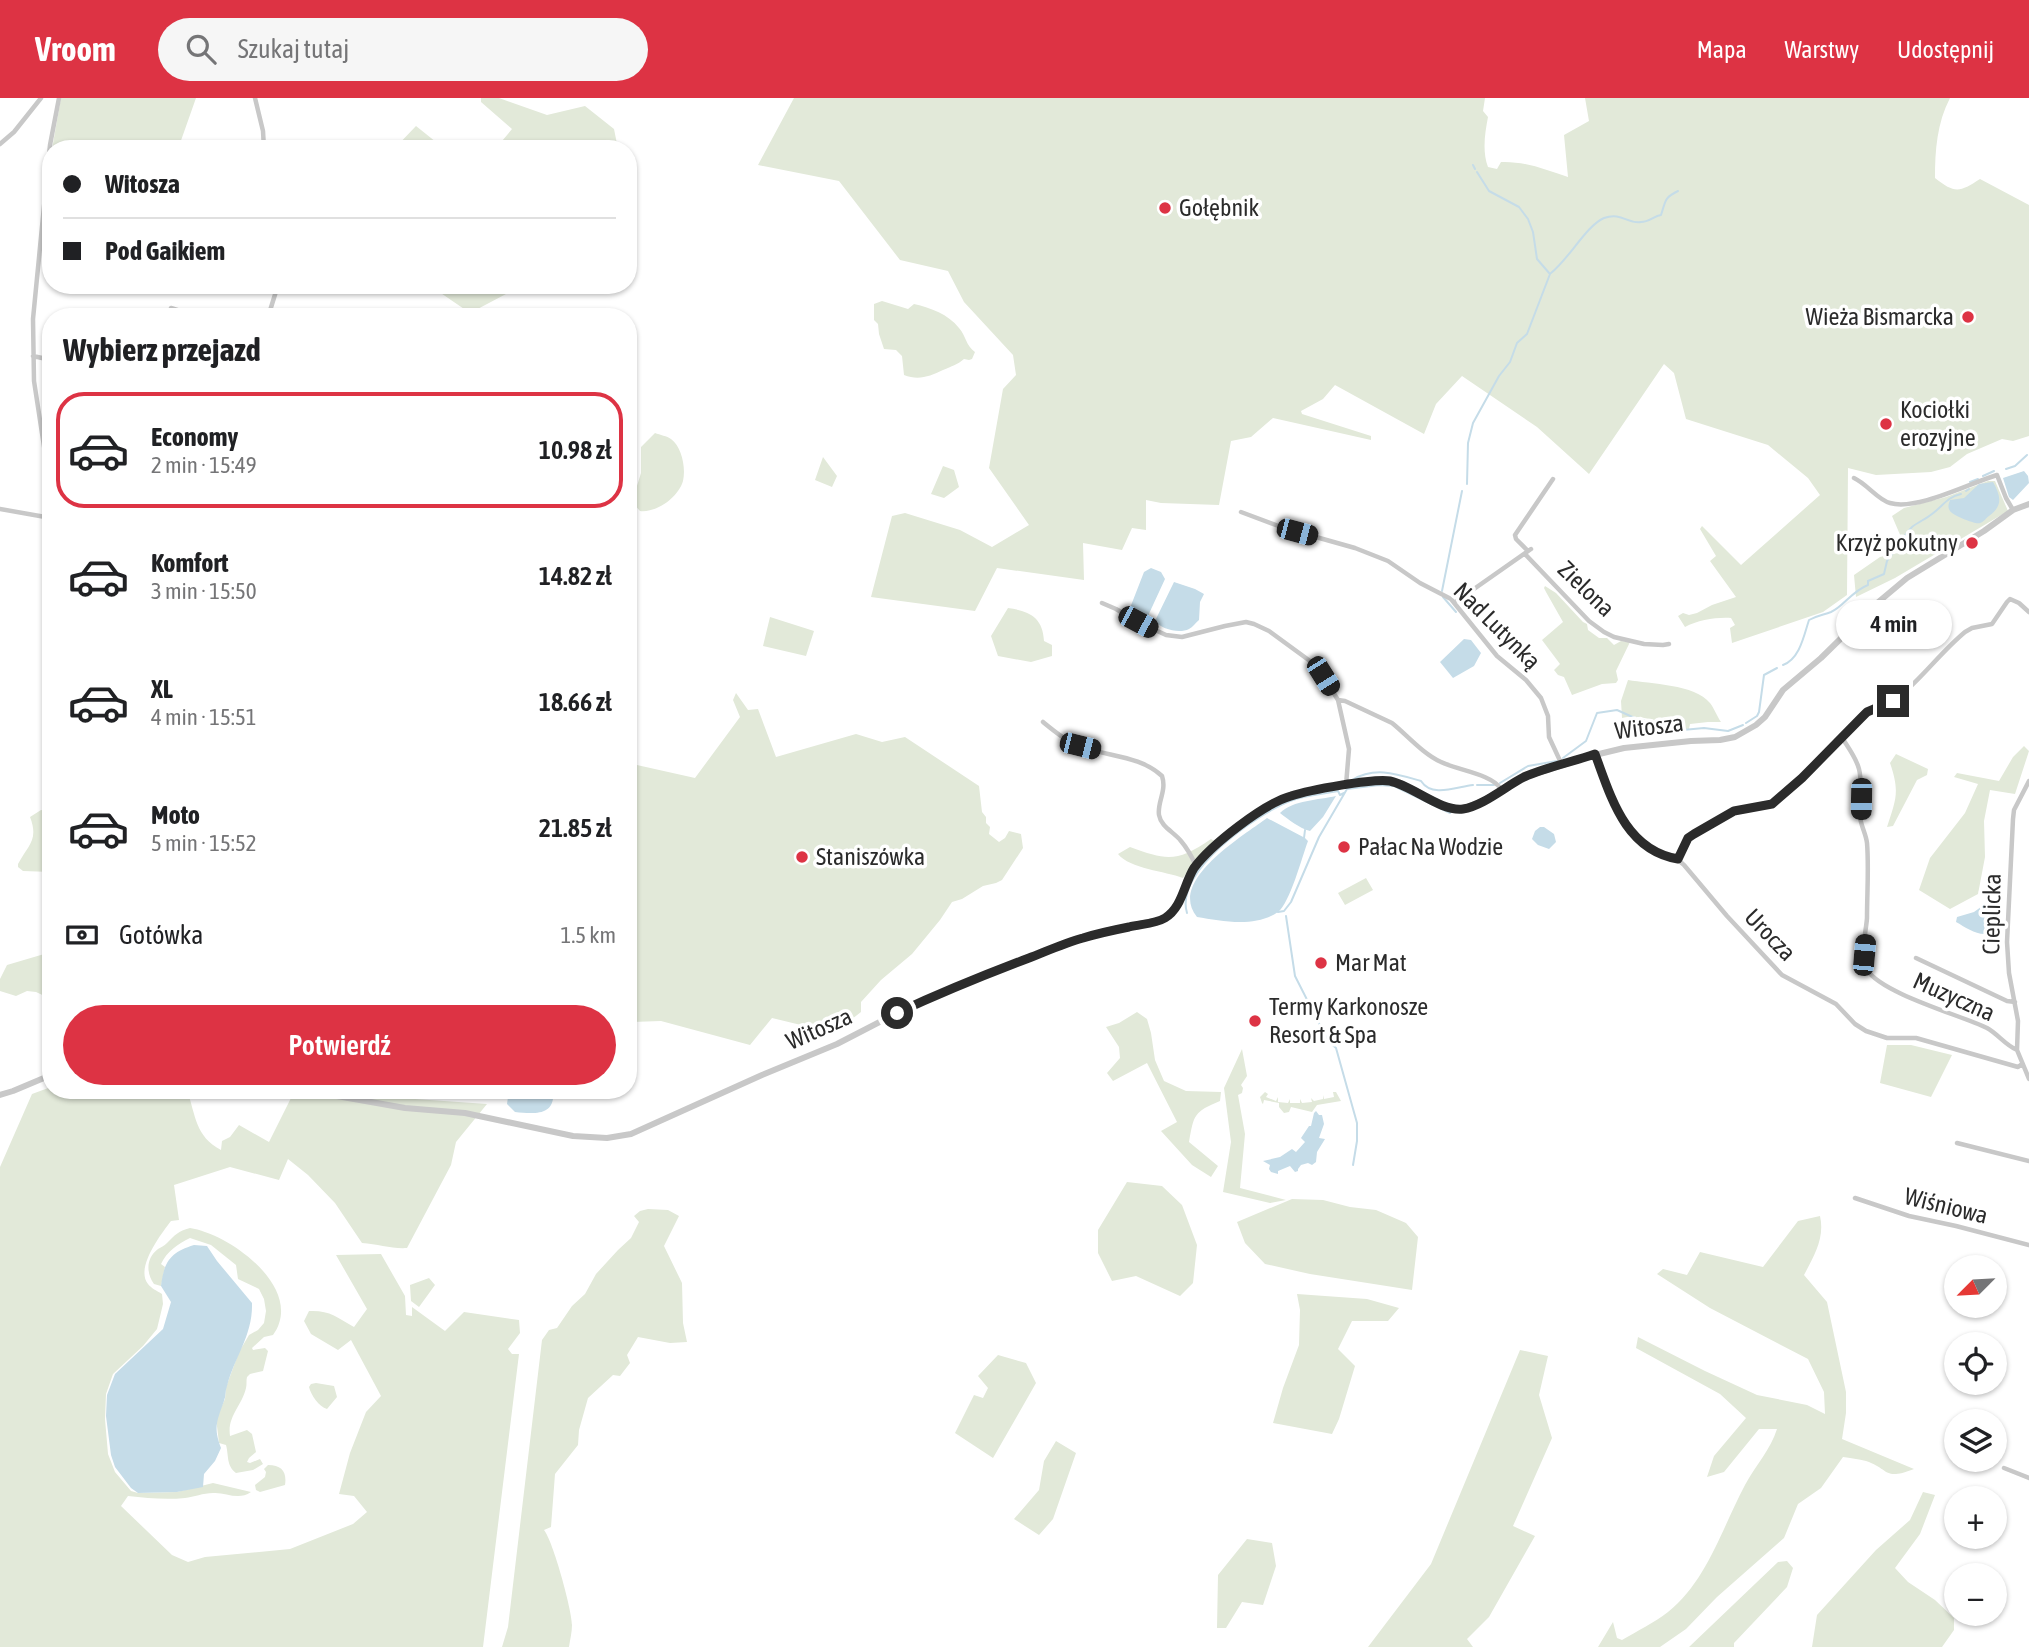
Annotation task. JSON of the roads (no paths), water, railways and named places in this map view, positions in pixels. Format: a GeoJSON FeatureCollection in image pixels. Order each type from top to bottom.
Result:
{"type":"FeatureCollection","features":[{"type":"Feature","properties":{"kind":"street"},"geometry":{"type":"LineString","coordinates":[[0,144],[14,132],[41,98]]}},
{"type":"Feature","properties":{"kind":"street"},"geometry":{"type":"LineString","coordinates":[[51,140],[59,98]]}},
{"type":"Feature","properties":{"kind":"street"},"geometry":{"type":"LineString","coordinates":[[256,98],[264,140]]}},
{"type":"Feature","properties":{"kind":"street"},"geometry":{"type":"LineString","coordinates":[[42,221],[34,297],[33,356],[42,433]]}},
{"type":"Feature","properties":{"kind":"street"},"geometry":{"type":"LineString","coordinates":[[33,356],[42,358]]}},
{"type":"Feature","properties":{"kind":"street"},"geometry":{"type":"LineString","coordinates":[[1854,478],[1863,482],[1884,501],[1910,504],[1997,475],[2013,510]]}},
{"type":"Feature","properties":{"kind":"street","name":"Zielona"},"geometry":{"type":"LineString","coordinates":[[1553,479],[1516,531],[1516,539],[1589,621],[1604,632],[1644,644],[1669,644]]}},
{"type":"Feature","properties":{"kind":"street","name":"Witosza"},"geometry":{"type":"LineString","coordinates":[[354,1099],[405,1108],[465,1113],[573,1136],[607,1139],[631,1134],[837,1044],[897,1013],[970,981],[1105,931],[1164,919],[1178,904],[1196,866],[1221,842],[1268,806],[1290,796],[1373,780],[1388,780],[1453,809],[1462,809],[1525,777],[1595,754],[1624,748],[1735,737],[1765,717],[1783,690],[1908,578],[2013,510],[2029,504]]}},
{"type":"Feature","properties":{"kind":"street"},"geometry":{"type":"LineString","coordinates":[[0,509],[42,516]]}},
{"type":"Feature","properties":{"kind":"street","name":"Nad Lutynką"},"geometry":{"type":"LineString","coordinates":[[1241,512],[1388,561],[1428,587],[1446,595],[1497,656],[1527,680],[1541,698],[1548,716],[1549,737],[1562,765]]}},
{"type":"Feature","properties":{"kind":"street"},"geometry":{"type":"LineString","coordinates":[[1454,603],[1528,552]]}},
{"type":"Feature","properties":{"kind":"street"},"geometry":{"type":"LineString","coordinates":[[1678,859],[1688,838],[1694,834],[1734,811],[1777,801],[1867,712],[1893,701],[1965,632],[1993,624],[2011,599],[2029,612]]}},
{"type":"Feature","properties":{"kind":"street"},"geometry":{"type":"LineString","coordinates":[[1102,603],[1166,635],[1182,637],[1226,625],[1254,624],[1269,631],[1314,664],[1338,700],[1349,749],[1346,785]]}},
{"type":"Feature","properties":{"kind":"street"},"geometry":{"type":"LineString","coordinates":[[1338,700],[1384,719],[1435,759],[1490,779],[1501,789]]}},
{"type":"Feature","properties":{"kind":"street"},"geometry":{"type":"LineString","coordinates":[[1042,722],[1080,746],[1136,760],[1163,776],[1164,794],[1158,811],[1160,818],[1163,824],[1180,838],[1196,866]]}},
{"type":"Feature","properties":{"kind":"street","name":"Muzyczna"},"geometry":{"type":"LineString","coordinates":[[1841,736],[1857,761],[1861,780],[1860,818],[1867,853],[1864,955],[1868,971],[1904,994],[1988,1029],[2017,1050]]}},
{"type":"Feature","properties":{"kind":"street","name":"Urocza"},"geometry":{"type":"LineString","coordinates":[[1595,754],[1613,805],[1627,825],[1650,847],[1665,856],[1678,859],[1782,975],[1836,1004],[1855,1024],[1866,1031],[1887,1038],[1916,1038],[2018,1067],[2022,1065]]}},
{"type":"Feature","properties":{"kind":"street","name":"Cieplicka"},"geometry":{"type":"LineString","coordinates":[[2029,781],[2014,810],[2007,942],[2009,972],[2018,1021],[2017,1050],[2029,1079]]}},
{"type":"Feature","properties":{"kind":"street"},"geometry":{"type":"LineString","coordinates":[[1916,958],[2007,1001],[2015,1002]]}},
{"type":"Feature","properties":{"kind":"street"},"geometry":{"type":"LineString","coordinates":[[0,1095],[42,1079]]}},
{"type":"Feature","properties":{"kind":"street"},"geometry":{"type":"LineString","coordinates":[[1957,1143],[2029,1161]]}},
{"type":"Feature","properties":{"kind":"street","name":"Wiśniowa"},"geometry":{"type":"LineString","coordinates":[[1855,1198],[1909,1216],[2029,1245]]}},
{"type":"Feature","properties":{"kind":"street"},"geometry":{"type":"LineString","coordinates":[[2007,1469],[2029,1478]]}},
{"type":"Feature","properties":{"kind":"water"},"geometry":{"type":"Polygon","coordinates":[[[2024,471],[2029,483],[2013,500],[2009,497],[2003,478],[2024,471]]]}},
{"type":"Feature","properties":{"kind":"water"},"geometry":{"type":"Polygon","coordinates":[[[1993,482],[1998,492],[1999,505],[1983,522],[1969,521],[1950,511],[1950,500],[1964,498],[1979,484],[1993,482]]]}},
{"type":"Feature","properties":{"kind":"water"},"geometry":{"type":"Polygon","coordinates":[[[1151,568],[1161,572],[1165,579],[1147,618],[1144,619],[1131,612],[1130,608],[1144,572],[1151,568]]]}},
{"type":"Feature","properties":{"kind":"water"},"geometry":{"type":"Polygon","coordinates":[[[1174,582],[1204,594],[1200,602],[1199,620],[1190,628],[1180,631],[1170,630],[1155,621],[1174,582]]]}},
{"type":"Feature","properties":{"kind":"water"},"geometry":{"type":"Polygon","coordinates":[[[1464,639],[1471,640],[1481,653],[1474,666],[1453,678],[1440,662],[1464,639]]]}},
{"type":"Feature","properties":{"kind":"water"},"geometry":{"type":"Polygon","coordinates":[[[1336,796],[1310,831],[1280,813],[1299,803],[1336,796]]]}},
{"type":"Feature","properties":{"kind":"water"},"geometry":{"type":"Polygon","coordinates":[[[1267,818],[1308,841],[1291,890],[1282,907],[1269,917],[1249,922],[1197,917],[1190,903],[1192,889],[1200,875],[1226,848],[1267,818]]]}},
{"type":"Feature","properties":{"kind":"water"},"geometry":{"type":"Polygon","coordinates":[[[1540,827],[1554,834],[1556,842],[1549,849],[1538,845],[1532,839],[1540,827]]]}},
{"type":"Feature","properties":{"kind":"water"},"geometry":{"type":"Polygon","coordinates":[[[1985,904],[1993,904],[1996,909],[1986,934],[1974,932],[1956,922],[1957,917],[1974,912],[1985,904]]]}},
{"type":"Feature","properties":{"kind":"water"},"geometry":{"type":"Polygon","coordinates":[[[508,1099],[553,1099],[548,1109],[537,1113],[515,1112],[507,1104],[508,1099]]]}},
{"type":"Feature","properties":{"kind":"water"},"geometry":{"type":"Polygon","coordinates":[[[1316,1111],[1322,1115],[1324,1124],[1319,1138],[1325,1139],[1317,1152],[1316,1162],[1312,1165],[1301,1165],[1295,1172],[1290,1166],[1278,1171],[1278,1174],[1271,1172],[1270,1165],[1263,1161],[1280,1157],[1292,1149],[1296,1152],[1305,1142],[1301,1138],[1311,1126],[1316,1111]]]}},
{"type":"Feature","properties":{"kind":"water"},"geometry":{"type":"Polygon","coordinates":[[[194,1245],[207,1246],[252,1303],[250,1325],[230,1375],[218,1419],[217,1435],[221,1448],[204,1474],[203,1487],[177,1492],[138,1493],[115,1467],[111,1455],[106,1416],[107,1395],[115,1374],[163,1329],[171,1302],[161,1286],[164,1270],[174,1254],[194,1245]]]}},
{"type":"Feature","properties":{"kind":"waterway"},"geometry":{"type":"LineString","coordinates":[[1473,165],[1475,169]]}},
{"type":"Feature","properties":{"kind":"waterway"},"geometry":{"type":"LineString","coordinates":[[1467,484],[1468,443],[1473,423],[1499,376],[1510,362],[1517,343],[1527,334],[1550,274],[1537,259],[1528,219],[1519,207],[1489,191],[1477,172]]}},
{"type":"Feature","properties":{"kind":"waterway"},"geometry":{"type":"LineString","coordinates":[[1551,273],[1584,235],[1604,218],[1615,216],[1636,222],[1647,221],[1661,215],[1666,200],[1678,191]]}},
{"type":"Feature","properties":{"kind":"waterway"},"geometry":{"type":"LineString","coordinates":[[2006,469],[2015,466],[2027,455]]}},
{"type":"Feature","properties":{"kind":"waterway"},"geometry":{"type":"LineString","coordinates":[[1983,476],[1994,471]]}},
{"type":"Feature","properties":{"kind":"waterway"},"geometry":{"type":"LineString","coordinates":[[1970,482],[1978,479]]}},
{"type":"Feature","properties":{"kind":"waterway"},"geometry":{"type":"LineString","coordinates":[[1442,591],[1462,491]]}},
{"type":"Feature","properties":{"kind":"waterway"},"geometry":{"type":"LineString","coordinates":[[1897,545],[1912,527],[1961,494]]}},
{"type":"Feature","properties":{"kind":"waterway"},"geometry":{"type":"LineString","coordinates":[[1783,665],[1794,658],[1809,620],[1835,610],[1868,585],[1868,581],[1884,574],[1887,561],[1895,550]]}},
{"type":"Feature","properties":{"kind":"waterway"},"geometry":{"type":"LineString","coordinates":[[1443,597],[1456,612]]}},
{"type":"Feature","properties":{"kind":"waterway"},"geometry":{"type":"LineString","coordinates":[[1746,723],[1759,712],[1764,675],[1777,668]]}},
{"type":"Feature","properties":{"kind":"waterway"},"geometry":{"type":"LineString","coordinates":[[1563,758],[1586,741],[1597,713],[1617,710],[1637,719],[1666,726],[1672,731],[1704,728],[1728,731],[1743,725]]}},
{"type":"Feature","properties":{"kind":"waterway"},"geometry":{"type":"LineString","coordinates":[[1500,783],[1528,766],[1557,761]]}},
{"type":"Feature","properties":{"kind":"waterway"},"geometry":{"type":"LineString","coordinates":[[1352,780],[1378,772],[1421,781],[1431,789],[1438,790],[1473,785]]}},
{"type":"Feature","properties":{"kind":"waterway"},"geometry":{"type":"LineString","coordinates":[[1477,785],[1494,785]]}},
{"type":"Feature","properties":{"kind":"waterway"},"geometry":{"type":"LineString","coordinates":[[1278,912],[1284,911],[1291,902],[1319,837],[1347,789],[1394,786],[1450,813]]}},
{"type":"Feature","properties":{"kind":"waterway"},"geometry":{"type":"LineString","coordinates":[[1187,913],[1186,897],[1193,880],[1205,863],[1239,831],[1290,801],[1338,791],[1340,795],[1344,793]]}},
{"type":"Feature","properties":{"kind":"waterway"},"geometry":{"type":"LineString","coordinates":[[1304,838],[1305,830]]}},
{"type":"Feature","properties":{"kind":"waterway"},"geometry":{"type":"LineString","coordinates":[[1286,916],[1295,976],[1328,1041],[1336,1048],[1357,1123],[1353,1165]]}},
{"type":"Feature","properties":{"kind":"place","name":"Gołębnik"},"geometry":{"type":"Point","coordinates":[1165,208]}},
{"type":"Feature","properties":{"kind":"place","name":"Wieża Bismarcka"},"geometry":{"type":"Point","coordinates":[1968,317]}},
{"type":"Feature","properties":{"kind":"place","name":"Kociołki erozyjne"},"geometry":{"type":"Point","coordinates":[1886,424]}},
{"type":"Feature","properties":{"kind":"place","name":"Krzyż pokutny"},"geometry":{"type":"Point","coordinates":[1972,543]}},
{"type":"Feature","properties":{"kind":"place","name":"Pałac Na Wodzie"},"geometry":{"type":"Point","coordinates":[1344,847]}},
{"type":"Feature","properties":{"kind":"place","name":"Staniszówka"},"geometry":{"type":"Point","coordinates":[802,857]}},
{"type":"Feature","properties":{"kind":"place","name":"Mar Mat"},"geometry":{"type":"Point","coordinates":[1321,963]}},
{"type":"Feature","properties":{"kind":"place","name":"Termy Karkonosze Resort & Spa"},"geometry":{"type":"Point","coordinates":[1255,1021]}}]}
